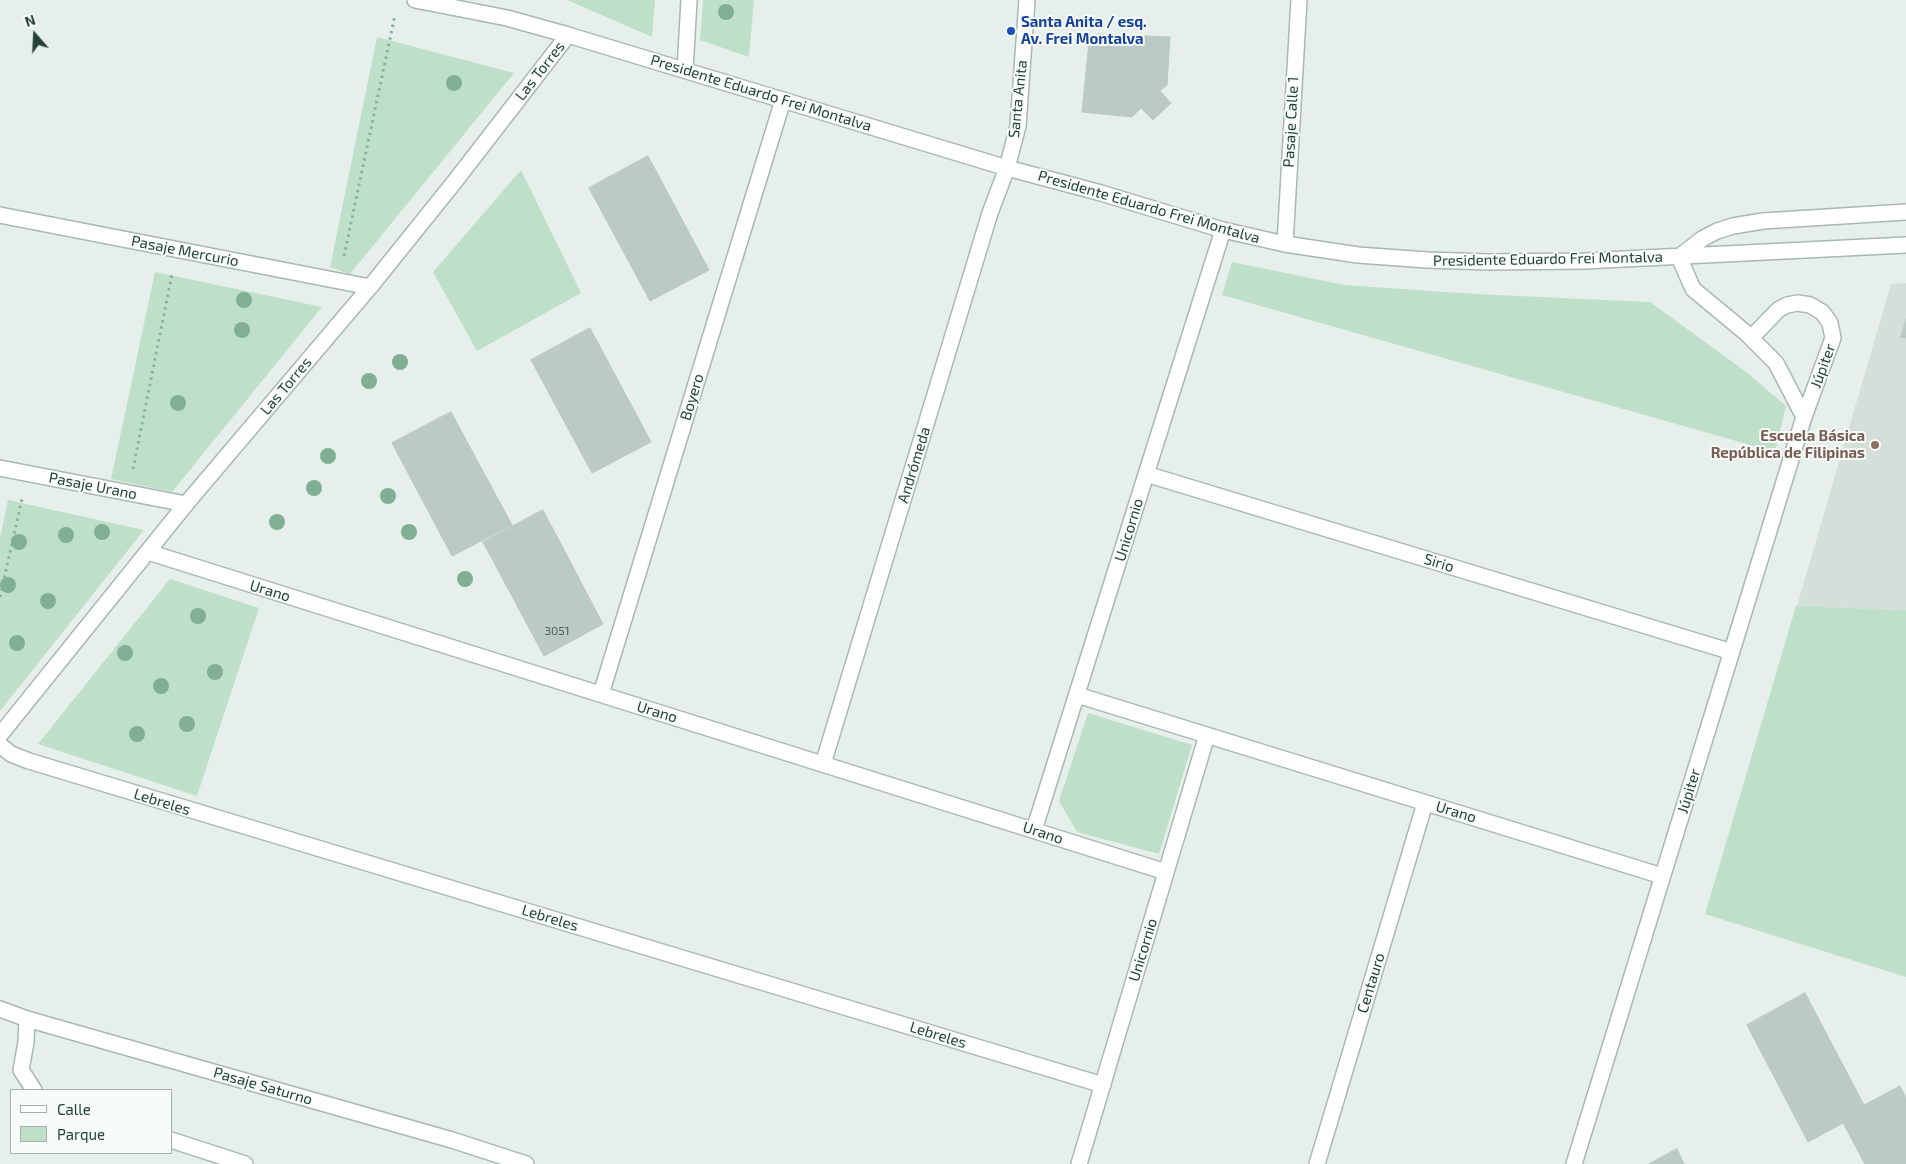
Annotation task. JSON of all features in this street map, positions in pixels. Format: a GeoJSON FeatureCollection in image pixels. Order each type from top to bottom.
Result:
{"type":"FeatureCollection","features":[{"type":"Feature","properties":{"kind":"street","name":"Presidente Eduardo Frei Montalva"},"geometry":{"type":"LineString","coordinates":[[415,0],[508,18],[1007,168],[1101,193],[1222,230],[1284,244],[1358,255],[1427,260],[1584,261],[1906,245]]}},
{"type":"Feature","properties":{"kind":"street"},"geometry":{"type":"LineString","coordinates":[[684,70],[689,0]]}},
{"type":"Feature","properties":{"kind":"street","name":"Santa Anita"},"geometry":{"type":"LineString","coordinates":[[1007,168],[1018,126],[1027,0]]}},
{"type":"Feature","properties":{"kind":"street","name":"Pasaje Calle 1"},"geometry":{"type":"LineString","coordinates":[[1284,244],[1299,0]]}},
{"type":"Feature","properties":{"kind":"street","name":"Las Torres"},"geometry":{"type":"LineString","coordinates":[[0,735],[186,504],[370,287],[456,180],[568,35]]}},
{"type":"Feature","properties":{"kind":"street","name":"Boyero"},"geometry":{"type":"LineString","coordinates":[[601,694],[783,100]]}},
{"type":"Feature","properties":{"kind":"street","name":"Andrómeda"},"geometry":{"type":"LineString","coordinates":[[824,764],[990,213],[1007,168]]}},
{"type":"Feature","properties":{"kind":"street"},"geometry":{"type":"LineString","coordinates":[[1679,257],[1702,238],[1733,226],[1763,221],[1906,212]]}},
{"type":"Feature","properties":{"kind":"street","name":"Pasaje Mercurio"},"geometry":{"type":"LineString","coordinates":[[0,215],[370,287]]}},
{"type":"Feature","properties":{"kind":"street","name":"Unicornio"},"geometry":{"type":"LineString","coordinates":[[1034,830],[1222,230]]}},
{"type":"Feature","properties":{"kind":"street","name":"Júpiter"},"geometry":{"type":"LineString","coordinates":[[1679,257],[1693,289],[1751,338],[1776,363],[1804,417]]}},
{"type":"Feature","properties":{"kind":"street","name":"Júpiter"},"geometry":{"type":"LineString","coordinates":[[1574,1164],[1804,417],[1833,338],[1830,323],[1822,312],[1810,305],[1798,304],[1787,305],[1778,310],[1751,338]]}},
{"type":"Feature","properties":{"kind":"street","name":"Pasaje Urano"},"geometry":{"type":"LineString","coordinates":[[0,468],[186,504]]}},
{"type":"Feature","properties":{"kind":"street","name":"Sirio"},"geometry":{"type":"LineString","coordinates":[[1146,474],[1732,652]]}},
{"type":"Feature","properties":{"kind":"street","name":"Urano"},"geometry":{"type":"LineString","coordinates":[[148,552],[1166,872]]}},
{"type":"Feature","properties":{"kind":"street","name":"Urano"},"geometry":{"type":"LineString","coordinates":[[1077,695],[1662,876]]}},
{"type":"Feature","properties":{"kind":"street","name":"Unicornio"},"geometry":{"type":"LineString","coordinates":[[1079,1164],[1207,735]]}},
{"type":"Feature","properties":{"kind":"street","name":"Lebreles"},"geometry":{"type":"LineString","coordinates":[[0,745],[11,754],[29,761],[1103,1085]]}},
{"type":"Feature","properties":{"kind":"street","name":"Centauro"},"geometry":{"type":"LineString","coordinates":[[1317,1164],[1425,803]]}},
{"type":"Feature","properties":{"kind":"street","name":"Pasaje Saturno"},"geometry":{"type":"LineString","coordinates":[[0,1009],[27,1019],[452,1140],[526,1164]]}},
{"type":"Feature","properties":{"kind":"street"},"geometry":{"type":"LineString","coordinates":[[27,1019],[26,1042],[21,1070],[33,1089]]}},
{"type":"Feature","properties":{"kind":"street"},"geometry":{"type":"LineString","coordinates":[[172,1140],[245,1164]]}},
{"type":"Feature","properties":{"kind":"path"},"geometry":{"type":"LineString","coordinates":[[339,281],[397,10]]}},
{"type":"Feature","properties":{"kind":"path"},"geometry":{"type":"LineString","coordinates":[[129,493],[177,249]]}},
{"type":"Feature","properties":{"kind":"path"},"geometry":{"type":"LineString","coordinates":[[0,597],[28,474]]}},
{"type":"Feature","properties":{"kind":"shaded area","name":"Escuela Básica República de Filipinas"},"geometry":{"type":"Polygon","coordinates":[[[1906,283],[1906,610],[1797,606],[1891,284],[1906,283]]]}},
{"type":"Feature","properties":{"kind":"green space"},"geometry":{"type":"Polygon","coordinates":[[[567,0],[655,0],[652,37],[567,0]]]}},
{"type":"Feature","properties":{"kind":"green space"},"geometry":{"type":"Polygon","coordinates":[[[703,0],[754,0],[749,57],[700,40],[703,0]]]}},
{"type":"Feature","properties":{"kind":"green space"},"geometry":{"type":"Polygon","coordinates":[[[377,37],[514,73],[350,274],[330,267],[377,37]]]}},
{"type":"Feature","properties":{"kind":"green space"},"geometry":{"type":"Polygon","coordinates":[[[521,170],[581,293],[477,351],[433,272],[521,170]]]}},
{"type":"Feature","properties":{"kind":"green space"},"geometry":{"type":"Polygon","coordinates":[[[1232,262],[1344,285],[1475,294],[1650,302],[1745,371],[1786,406],[1775,452],[1222,295],[1232,262]]]}},
{"type":"Feature","properties":{"kind":"green space"},"geometry":{"type":"Polygon","coordinates":[[[155,272],[322,307],[172,492],[111,479],[155,272]]]}},
{"type":"Feature","properties":{"kind":"green space"},"geometry":{"type":"Polygon","coordinates":[[[8,500],[144,530],[0,711],[0,538],[8,500]]]}},
{"type":"Feature","properties":{"kind":"green space"},"geometry":{"type":"Polygon","coordinates":[[[170,579],[259,608],[197,796],[38,744],[170,579]]]}},
{"type":"Feature","properties":{"kind":"green space"},"geometry":{"type":"Polygon","coordinates":[[[1796,606],[1906,610],[1906,977],[1705,914],[1796,606]]]}},
{"type":"Feature","properties":{"kind":"green space"},"geometry":{"type":"Polygon","coordinates":[[[1088,713],[1192,745],[1159,854],[1077,832],[1059,801],[1088,713]]]}},
{"type":"Feature","properties":{"kind":"building"},"geometry":{"type":"Polygon","coordinates":[[[1098,34],[1170,37],[1167,85],[1160,91],[1171,103],[1153,120],[1141,108],[1132,117],[1082,112],[1089,42],[1098,34]]]}},
{"type":"Feature","properties":{"kind":"building"},"geometry":{"type":"Polygon","coordinates":[[[648,156],[709,270],[650,301],[589,188],[648,156]]]}},
{"type":"Feature","properties":{"kind":"building"},"geometry":{"type":"Polygon","coordinates":[[[1906,320],[1906,338],[1901,337],[1906,320]]]}},
{"type":"Feature","properties":{"kind":"building"},"geometry":{"type":"Polygon","coordinates":[[[590,328],[651,442],[592,473],[531,360],[590,328]]]}},
{"type":"Feature","properties":{"kind":"building"},"geometry":{"type":"Polygon","coordinates":[[[451,412],[512,525],[452,556],[392,443],[451,412]]]}},
{"type":"Feature","properties":{"kind":"building"},"geometry":{"type":"Polygon","coordinates":[[[543,510],[603,624],[544,656],[483,542],[543,510]]]}},
{"type":"Feature","properties":{"kind":"building"},"geometry":{"type":"Polygon","coordinates":[[[1805,993],[1864,1105],[1900,1086],[1906,1098],[1906,1164],[1865,1164],[1843,1123],[1808,1142],[1747,1025],[1805,993]]]}},
{"type":"Feature","properties":{"kind":"building"},"geometry":{"type":"Polygon","coordinates":[[[1677,1149],[1684,1164],[1649,1164],[1677,1149]]]}},
{"type":"Feature","properties":{"kind":"place","name":"Santa Anita / esq. Av. Frei Montalva"},"geometry":{"type":"Point","coordinates":[1011,31]}},
{"type":"Feature","properties":{"kind":"place","name":"Escuela Básica República de Filipinas"},"geometry":{"type":"Point","coordinates":[1875,445]}}]}
